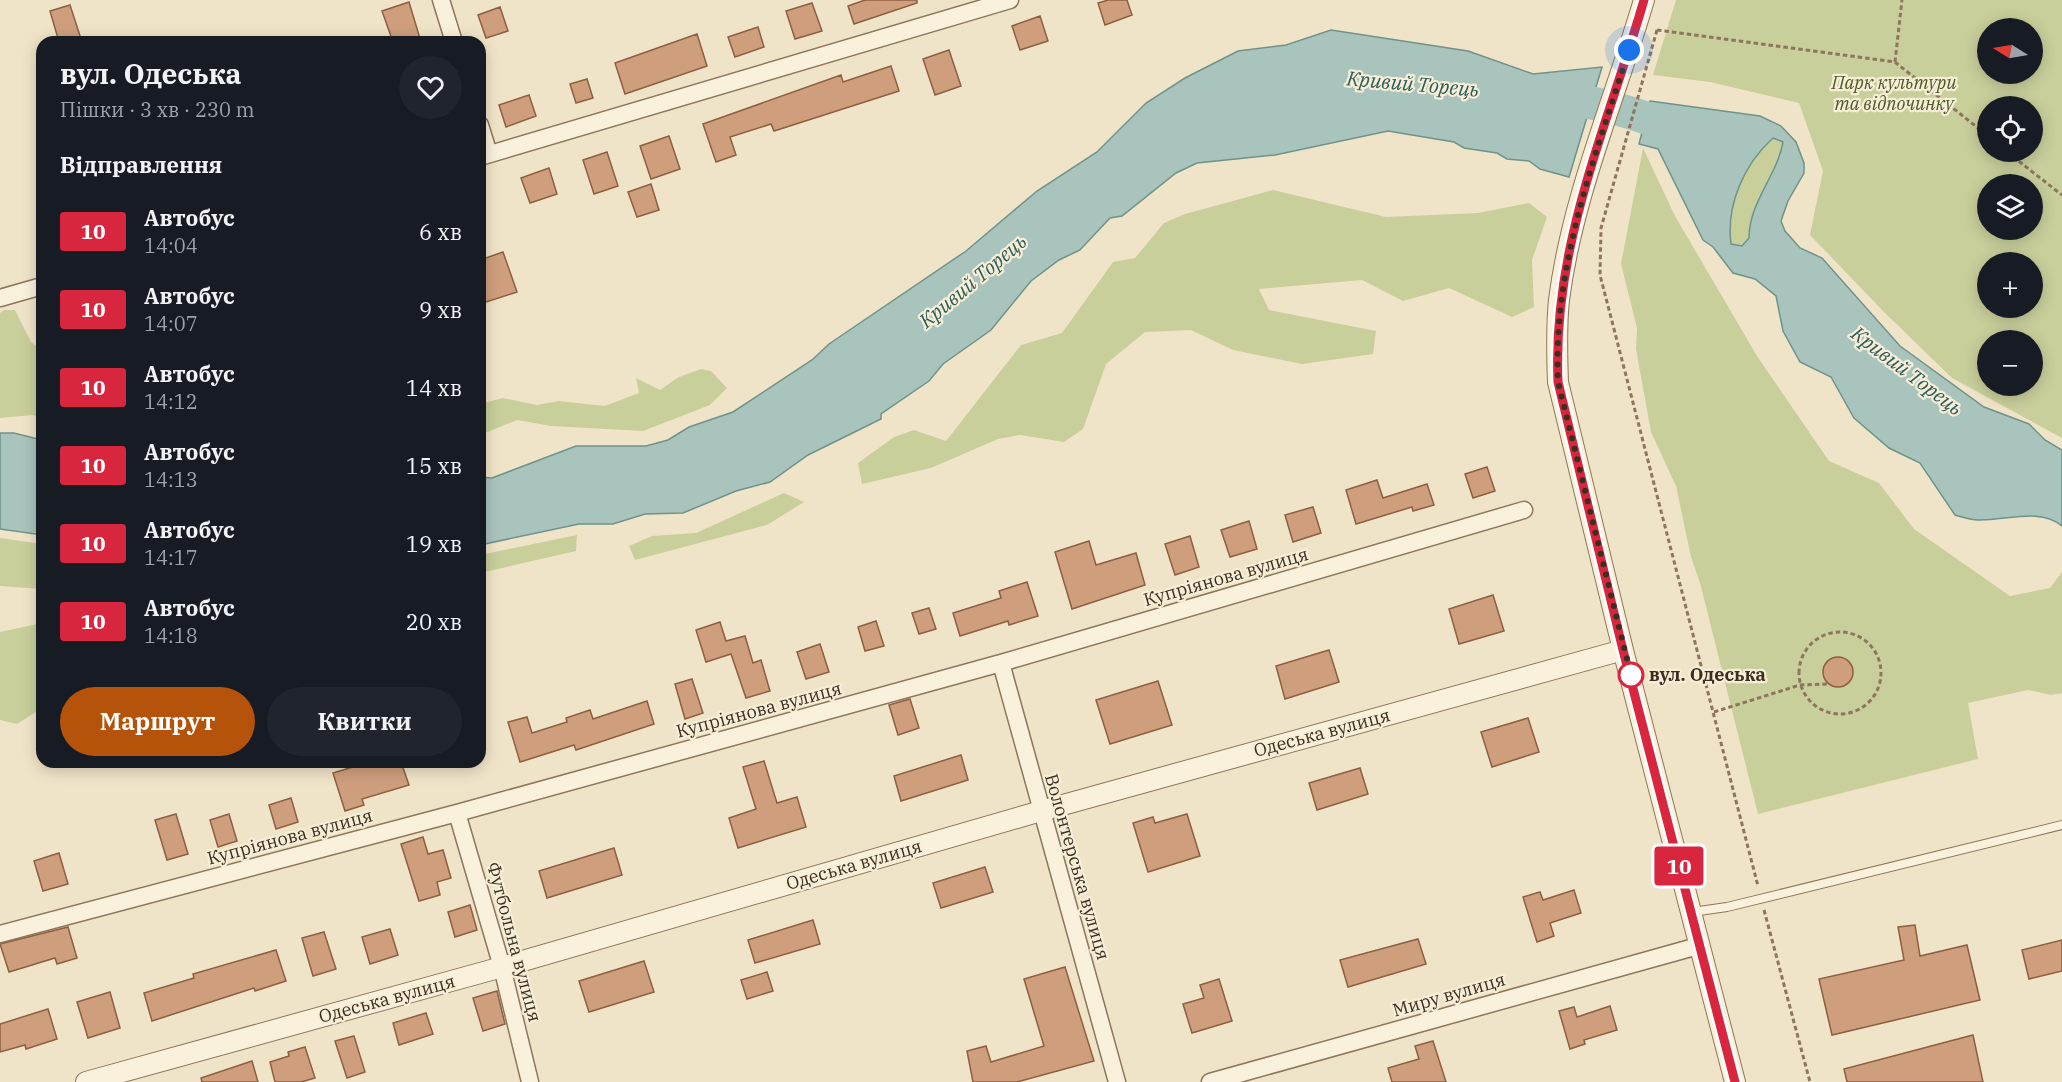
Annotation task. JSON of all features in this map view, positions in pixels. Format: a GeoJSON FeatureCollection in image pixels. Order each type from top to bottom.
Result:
{"type":"FeatureCollection","features":[{"type":"Feature","properties":{"kind":"street"},"geometry":{"type":"LineString","coordinates":[[441,0],[452,36]]}},
{"type":"Feature","properties":{"kind":"street"},"geometry":{"type":"LineString","coordinates":[[486,155],[1010,0]]}},
{"type":"Feature","properties":{"kind":"street"},"geometry":{"type":"LineString","coordinates":[[1644,0],[1579,206],[1560,298],[1556,337],[1558,382],[1698,946],[1736,1082]]}},
{"type":"Feature","properties":{"kind":"street"},"geometry":{"type":"LineString","coordinates":[[0,298],[36,288]]}},
{"type":"Feature","properties":{"kind":"street","name":"Купріянова вулиця"},"geometry":{"type":"LineString","coordinates":[[0,934],[457,813],[1001,663],[1524,510]]}},
{"type":"Feature","properties":{"kind":"street","name":"Одеська вулиця"},"geometry":{"type":"LineString","coordinates":[[86,1082],[502,967],[1041,811],[1623,650]]}},
{"type":"Feature","properties":{"kind":"street","name":"Волонтерська вулиця"},"geometry":{"type":"LineString","coordinates":[[1001,663],[1117,1082]]}},
{"type":"Feature","properties":{"kind":"street","name":"Футбольна вулиця"},"geometry":{"type":"LineString","coordinates":[[457,813],[502,967],[531,1082]]}},
{"type":"Feature","properties":{"kind":"street","name":"Миру вулиця"},"geometry":{"type":"LineString","coordinates":[[1210,1082],[1698,946]]}},
{"type":"Feature","properties":{"kind":"lane"},"geometry":{"type":"LineString","coordinates":[[1690,913],[1762,899],[2062,825]]}},
{"type":"Feature","properties":{"kind":"path"},"geometry":{"type":"LineString","coordinates":[[1895,62],[1902,0]]}},
{"type":"Feature","properties":{"kind":"path"},"geometry":{"type":"LineString","coordinates":[[1810,1082],[1600,275],[1601,228],[1657,30],[1895,62],[1977,127]]}},
{"type":"Feature","properties":{"kind":"path"},"geometry":{"type":"LineString","coordinates":[[2020,162],[2062,195]]}},
{"type":"Feature","properties":{"kind":"path"},"geometry":{"type":"LineString","coordinates":[[1842,632],[1858,636],[1871,646],[1879,660],[1881,676],[1877,692],[1867,704],[1853,712],[1837,715],[1822,710],[1809,701],[1800,685],[1799,671],[1803,655],[1812,642],[1826,634],[1842,632]]}},
{"type":"Feature","properties":{"kind":"path"},"geometry":{"type":"LineString","coordinates":[[1713,713],[1800,685],[1828,684]]}},
{"type":"Feature","properties":{"kind":"green space","name":"Парк культури та відпочинку"},"geometry":{"type":"Polygon","coordinates":[[[1676,0],[2062,0],[2062,438],[1985,396],[2043,396],[2043,330],[1977,330],[1977,392],[1952,378],[1810,235],[1823,171],[1799,103],[1710,82],[1653,75],[1676,0]]]}},
{"type":"Feature","properties":{"kind":"green space"},"geometry":{"type":"Polygon","coordinates":[[[1773,137],[1783,142],[1775,166],[1753,213],[1749,238],[1742,246],[1731,244],[1732,214],[1740,186],[1753,160],[1773,137]]]}},
{"type":"Feature","properties":{"kind":"green space"},"geometry":{"type":"Polygon","coordinates":[[[1643,148],[1675,216],[1757,356],[1829,461],[1879,483],[1914,529],[2010,596],[2050,588],[2062,572],[2062,693],[2051,695],[2028,690],[1968,703],[1978,759],[1758,814],[1700,583],[1691,557],[1676,486],[1651,432],[1636,349],[1637,328],[1621,264],[1643,148]]]}},
{"type":"Feature","properties":{"kind":"green space"},"geometry":{"type":"Polygon","coordinates":[[[1273,190],[1386,217],[1478,213],[1529,203],[1547,217],[1532,260],[1534,307],[1512,317],[1449,288],[1403,301],[1362,280],[1259,289],[1269,310],[1376,331],[1373,354],[1302,364],[1233,350],[1191,330],[1145,332],[1106,364],[1083,429],[1064,442],[1020,435],[998,439],[931,468],[862,484],[858,463],[894,437],[914,430],[946,441],[1021,345],[1062,333],[1113,262],[1135,258],[1164,223],[1185,214],[1273,190]]]}},
{"type":"Feature","properties":{"kind":"green space"},"geometry":{"type":"Polygon","coordinates":[[[4,310],[15,310],[31,342],[36,346],[36,416],[0,418],[0,313],[4,310]]]}},
{"type":"Feature","properties":{"kind":"green space"},"geometry":{"type":"Polygon","coordinates":[[[701,369],[711,371],[727,388],[710,405],[643,431],[551,426],[517,420],[486,433],[486,402],[503,398],[537,405],[559,401],[605,406],[639,393],[636,378],[660,390],[679,377],[701,369]]]}},
{"type":"Feature","properties":{"kind":"green space"},"geometry":{"type":"Polygon","coordinates":[[[784,493],[804,502],[767,525],[635,560],[629,546],[652,536],[696,533],[784,493]]]}},
{"type":"Feature","properties":{"kind":"green space"},"geometry":{"type":"Polygon","coordinates":[[[577,535],[576,551],[486,572],[486,554],[577,535]]]}},
{"type":"Feature","properties":{"kind":"green space"},"geometry":{"type":"Polygon","coordinates":[[[0,538],[36,543],[36,589],[0,586],[0,538]]]}},
{"type":"Feature","properties":{"kind":"green space"},"geometry":{"type":"Polygon","coordinates":[[[36,624],[36,712],[17,724],[0,720],[0,632],[36,624]]]}},
{"type":"Feature","properties":{"kind":"water"},"geometry":{"type":"Polygon","coordinates":[[[1331,30],[1468,51],[1533,74],[1602,67],[1569,177],[1540,169],[1529,161],[1507,159],[1497,153],[1464,148],[1454,142],[1388,131],[1275,155],[1197,163],[1176,173],[1122,216],[1110,218],[1080,250],[1059,260],[1031,281],[991,330],[943,364],[929,381],[881,414],[881,419],[808,455],[770,482],[736,491],[683,513],[645,514],[613,524],[579,524],[486,544],[486,478],[492,478],[576,446],[646,446],[668,440],[689,427],[733,412],[812,360],[829,344],[966,251],[1037,191],[1097,152],[1146,103],[1185,78],[1238,51],[1286,45],[1331,30]]]}},
{"type":"Feature","properties":{"kind":"water"},"geometry":{"type":"Polygon","coordinates":[[[1650,101],[1760,116],[1781,126],[1796,142],[1804,163],[1804,173],[1788,201],[1781,221],[1785,231],[1800,248],[1822,258],[1900,346],[1984,407],[2029,424],[2045,440],[2062,450],[2062,526],[2043,517],[2022,516],[1978,520],[1955,515],[1920,463],[1889,448],[1854,418],[1831,377],[1800,362],[1783,331],[1776,296],[1755,279],[1733,273],[1713,247],[1703,240],[1658,149],[1639,144],[1650,101]],[[1773,138],[1763,148],[1739,186],[1731,215],[1731,244],[1742,246],[1749,238],[1753,213],[1775,166],[1783,142],[1773,138]]]}},
{"type":"Feature","properties":{"kind":"water"},"geometry":{"type":"Polygon","coordinates":[[[0,433],[14,433],[36,438],[36,534],[0,529],[0,433]]]}},
{"type":"Feature","properties":{"kind":"building"},"geometry":{"type":"Polygon","coordinates":[[[865,0],[917,0],[917,3],[854,24],[848,6],[865,0]]]}},
{"type":"Feature","properties":{"kind":"building"},"geometry":{"type":"Polygon","coordinates":[[[1108,0],[1127,0],[1132,15],[1105,25],[1098,3],[1108,0]]]}},
{"type":"Feature","properties":{"kind":"building"},"geometry":{"type":"Polygon","coordinates":[[[409,2],[419,36],[391,36],[382,11],[409,2]]]}},
{"type":"Feature","properties":{"kind":"building"},"geometry":{"type":"Polygon","coordinates":[[[812,3],[822,31],[795,39],[786,11],[812,3]]]}},
{"type":"Feature","properties":{"kind":"building"},"geometry":{"type":"Polygon","coordinates":[[[70,5],[80,36],[57,36],[50,11],[70,5]]]}},
{"type":"Feature","properties":{"kind":"building"},"geometry":{"type":"Polygon","coordinates":[[[500,7],[508,31],[486,38],[478,15],[500,7]]]}},
{"type":"Feature","properties":{"kind":"building"},"geometry":{"type":"Polygon","coordinates":[[[1040,16],[1048,41],[1020,50],[1012,26],[1040,16]]]}},
{"type":"Feature","properties":{"kind":"building"},"geometry":{"type":"Polygon","coordinates":[[[758,27],[764,47],[735,57],[728,37],[758,27]]]}},
{"type":"Feature","properties":{"kind":"building"},"geometry":{"type":"Polygon","coordinates":[[[697,34],[707,66],[625,94],[615,63],[697,34]]]}},
{"type":"Feature","properties":{"kind":"building"},"geometry":{"type":"Polygon","coordinates":[[[949,50],[961,86],[935,95],[923,59],[949,50]]]}},
{"type":"Feature","properties":{"kind":"building"},"geometry":{"type":"Polygon","coordinates":[[[891,66],[899,91],[774,131],[771,124],[730,137],[736,155],[716,162],[703,124],[841,75],[843,82],[891,66]]]}},
{"type":"Feature","properties":{"kind":"building"},"geometry":{"type":"Polygon","coordinates":[[[587,79],[593,98],[576,103],[570,84],[587,79]]]}},
{"type":"Feature","properties":{"kind":"building"},"geometry":{"type":"Polygon","coordinates":[[[529,95],[536,116],[506,127],[499,105],[529,95]]]}},
{"type":"Feature","properties":{"kind":"building"},"geometry":{"type":"Polygon","coordinates":[[[669,136],[680,169],[651,179],[640,146],[669,136]]]}},
{"type":"Feature","properties":{"kind":"building"},"geometry":{"type":"Polygon","coordinates":[[[607,152],[618,186],[594,194],[583,160],[607,152]]]}},
{"type":"Feature","properties":{"kind":"building"},"geometry":{"type":"Polygon","coordinates":[[[549,168],[557,194],[530,203],[521,178],[549,168]]]}},
{"type":"Feature","properties":{"kind":"building"},"geometry":{"type":"Polygon","coordinates":[[[651,184],[659,210],[637,217],[628,192],[651,184]]]}},
{"type":"Feature","properties":{"kind":"building"},"geometry":{"type":"Polygon","coordinates":[[[503,252],[517,292],[486,302],[486,258],[503,252]]]}},
{"type":"Feature","properties":{"kind":"building"},"geometry":{"type":"Polygon","coordinates":[[[1487,467],[1495,491],[1473,498],[1465,474],[1487,467]]]}},
{"type":"Feature","properties":{"kind":"building"},"geometry":{"type":"Polygon","coordinates":[[[1377,480],[1383,498],[1427,484],[1434,505],[1413,511],[1412,507],[1356,524],[1346,490],[1377,480]]]}},
{"type":"Feature","properties":{"kind":"building"},"geometry":{"type":"Polygon","coordinates":[[[1313,507],[1321,533],[1293,542],[1285,515],[1313,507]]]}},
{"type":"Feature","properties":{"kind":"building"},"geometry":{"type":"Polygon","coordinates":[[[1249,521],[1257,549],[1230,557],[1221,530],[1249,521]]]}},
{"type":"Feature","properties":{"kind":"building"},"geometry":{"type":"Polygon","coordinates":[[[1190,536],[1199,567],[1175,575],[1165,544],[1190,536]]]}},
{"type":"Feature","properties":{"kind":"building"},"geometry":{"type":"Polygon","coordinates":[[[1089,541],[1096,565],[1136,553],[1145,585],[1072,609],[1055,552],[1089,541]]]}},
{"type":"Feature","properties":{"kind":"building"},"geometry":{"type":"Polygon","coordinates":[[[1027,582],[1038,616],[1009,625],[1008,621],[960,636],[953,613],[1001,598],[999,591],[1027,582]]]}},
{"type":"Feature","properties":{"kind":"building"},"geometry":{"type":"Polygon","coordinates":[[[1493,595],[1504,631],[1459,644],[1449,609],[1493,595]]]}},
{"type":"Feature","properties":{"kind":"building"},"geometry":{"type":"Polygon","coordinates":[[[929,608],[936,629],[919,634],[912,613],[929,608]]]}},
{"type":"Feature","properties":{"kind":"building"},"geometry":{"type":"Polygon","coordinates":[[[876,621],[884,646],[865,651],[858,627],[876,621]]]}},
{"type":"Feature","properties":{"kind":"building"},"geometry":{"type":"Polygon","coordinates":[[[720,622],[726,641],[745,636],[753,663],[761,660],[770,691],[746,698],[731,654],[706,662],[696,630],[720,622]]]}},
{"type":"Feature","properties":{"kind":"building"},"geometry":{"type":"Polygon","coordinates":[[[820,644],[829,672],[806,679],[797,652],[820,644]]]}},
{"type":"Feature","properties":{"kind":"building"},"geometry":{"type":"Polygon","coordinates":[[[1329,650],[1339,682],[1285,699],[1276,666],[1329,650]]]}},
{"type":"Feature","properties":{"kind":"building"},"geometry":{"type":"Polygon","coordinates":[[[1838,657],[1849,661],[1853,672],[1849,683],[1838,687],[1827,683],[1823,672],[1827,661],[1838,657]]]}},
{"type":"Feature","properties":{"kind":"building"},"geometry":{"type":"Polygon","coordinates":[[[692,679],[703,713],[685,719],[675,684],[692,679]]]}},
{"type":"Feature","properties":{"kind":"building"},"geometry":{"type":"Polygon","coordinates":[[[1158,681],[1172,725],[1110,744],[1096,700],[1158,681]]]}},
{"type":"Feature","properties":{"kind":"building"},"geometry":{"type":"Polygon","coordinates":[[[910,699],[919,728],[898,735],[889,705],[910,699]]]}},
{"type":"Feature","properties":{"kind":"building"},"geometry":{"type":"Polygon","coordinates":[[[647,701],[654,724],[576,750],[574,745],[520,762],[508,722],[527,717],[532,733],[567,722],[566,718],[590,710],[593,719],[647,701]]]}},
{"type":"Feature","properties":{"kind":"building"},"geometry":{"type":"Polygon","coordinates":[[[1528,718],[1539,752],[1492,767],[1481,732],[1528,718]]]}},
{"type":"Feature","properties":{"kind":"building"},"geometry":{"type":"Polygon","coordinates":[[[961,755],[968,780],[901,801],[894,776],[961,755]]]}},
{"type":"Feature","properties":{"kind":"building"},"geometry":{"type":"Polygon","coordinates":[[[764,761],[777,803],[797,797],[806,827],[738,848],[729,818],[756,809],[743,767],[764,761]]]}},
{"type":"Feature","properties":{"kind":"building"},"geometry":{"type":"Polygon","coordinates":[[[349,768],[403,768],[409,785],[362,799],[364,805],[345,811],[333,773],[349,768]]]}},
{"type":"Feature","properties":{"kind":"building"},"geometry":{"type":"Polygon","coordinates":[[[1360,768],[1368,794],[1317,810],[1309,783],[1360,768]]]}},
{"type":"Feature","properties":{"kind":"building"},"geometry":{"type":"Polygon","coordinates":[[[291,798],[298,822],[276,829],[269,805],[291,798]]]}},
{"type":"Feature","properties":{"kind":"building"},"geometry":{"type":"Polygon","coordinates":[[[176,814],[188,854],[167,860],[155,820],[176,814]]]}},
{"type":"Feature","properties":{"kind":"building"},"geometry":{"type":"Polygon","coordinates":[[[229,814],[237,841],[218,847],[210,820],[229,814]]]}},
{"type":"Feature","properties":{"kind":"building"},"geometry":{"type":"Polygon","coordinates":[[[1187,814],[1200,856],[1148,872],[1133,823],[1153,817],[1155,823],[1187,814]]]}},
{"type":"Feature","properties":{"kind":"building"},"geometry":{"type":"Polygon","coordinates":[[[423,837],[428,854],[443,850],[451,878],[437,882],[440,895],[419,901],[401,844],[423,837]]]}},
{"type":"Feature","properties":{"kind":"building"},"geometry":{"type":"Polygon","coordinates":[[[614,848],[622,875],[547,898],[539,871],[614,848]]]}},
{"type":"Feature","properties":{"kind":"building"},"geometry":{"type":"Polygon","coordinates":[[[59,853],[68,884],[43,891],[34,861],[59,853]]]}},
{"type":"Feature","properties":{"kind":"building"},"geometry":{"type":"Polygon","coordinates":[[[985,867],[993,892],[941,908],[933,883],[985,867]]]}},
{"type":"Feature","properties":{"kind":"building"},"geometry":{"type":"Polygon","coordinates":[[[1574,890],[1581,913],[1550,923],[1554,936],[1537,942],[1523,897],[1540,892],[1543,900],[1574,890]]]}},
{"type":"Feature","properties":{"kind":"building"},"geometry":{"type":"Polygon","coordinates":[[[470,905],[477,930],[455,937],[448,912],[470,905]]]}},
{"type":"Feature","properties":{"kind":"building"},"geometry":{"type":"Polygon","coordinates":[[[813,920],[820,944],[755,963],[748,940],[813,920]]]}},
{"type":"Feature","properties":{"kind":"building"},"geometry":{"type":"Polygon","coordinates":[[[1915,925],[1920,956],[1967,945],[1980,1000],[1832,1035],[1819,979],[1904,960],[1898,927],[1915,925]]]}},
{"type":"Feature","properties":{"kind":"building"},"geometry":{"type":"Polygon","coordinates":[[[68,927],[77,958],[57,964],[55,958],[9,972],[0,944],[68,927]]]}},
{"type":"Feature","properties":{"kind":"building"},"geometry":{"type":"Polygon","coordinates":[[[390,929],[398,955],[370,964],[362,937],[390,929]]]}},
{"type":"Feature","properties":{"kind":"building"},"geometry":{"type":"Polygon","coordinates":[[[324,932],[336,969],[313,976],[302,938],[324,932]]]}},
{"type":"Feature","properties":{"kind":"building"},"geometry":{"type":"Polygon","coordinates":[[[1418,939],[1426,964],[1348,987],[1340,960],[1418,939]]]}},
{"type":"Feature","properties":{"kind":"building"},"geometry":{"type":"Polygon","coordinates":[[[2062,940],[2062,971],[2029,979],[2022,950],[2062,940]]]}},
{"type":"Feature","properties":{"kind":"building"},"geometry":{"type":"Polygon","coordinates":[[[276,950],[286,981],[255,991],[254,988],[152,1021],[144,993],[194,978],[193,974],[276,950]]]}},
{"type":"Feature","properties":{"kind":"building"},"geometry":{"type":"Polygon","coordinates":[[[644,961],[654,992],[589,1012],[579,981],[644,961]]]}},
{"type":"Feature","properties":{"kind":"building"},"geometry":{"type":"Polygon","coordinates":[[[1065,967],[1094,1061],[1017,1082],[973,1082],[967,1051],[986,1046],[991,1062],[1044,1046],[1024,979],[1065,967]]]}},
{"type":"Feature","properties":{"kind":"building"},"geometry":{"type":"Polygon","coordinates":[[[767,972],[773,991],[747,999],[741,980],[767,972]]]}},
{"type":"Feature","properties":{"kind":"building"},"geometry":{"type":"Polygon","coordinates":[[[1219,979],[1232,1021],[1192,1033],[1183,1004],[1204,998],[1200,985],[1219,979]]]}},
{"type":"Feature","properties":{"kind":"building"},"geometry":{"type":"Polygon","coordinates":[[[497,991],[505,1024],[483,1031],[473,998],[497,991]]]}},
{"type":"Feature","properties":{"kind":"building"},"geometry":{"type":"Polygon","coordinates":[[[110,992],[120,1028],[88,1038],[77,1002],[110,992]]]}},
{"type":"Feature","properties":{"kind":"building"},"geometry":{"type":"Polygon","coordinates":[[[1610,1006],[1617,1030],[1584,1040],[1585,1044],[1570,1049],[1559,1011],[1574,1007],[1577,1017],[1610,1006]]]}},
{"type":"Feature","properties":{"kind":"building"},"geometry":{"type":"Polygon","coordinates":[[[48,1009],[57,1039],[26,1049],[25,1045],[0,1052],[0,1024],[48,1009]]]}},
{"type":"Feature","properties":{"kind":"building"},"geometry":{"type":"Polygon","coordinates":[[[426,1013],[433,1034],[399,1045],[393,1023],[426,1013]]]}},
{"type":"Feature","properties":{"kind":"building"},"geometry":{"type":"Polygon","coordinates":[[[1973,1035],[1983,1082],[1847,1082],[1844,1069],[1973,1035]]]}},
{"type":"Feature","properties":{"kind":"building"},"geometry":{"type":"Polygon","coordinates":[[[354,1036],[365,1072],[347,1078],[335,1041],[354,1036]]]}},
{"type":"Feature","properties":{"kind":"building"},"geometry":{"type":"Polygon","coordinates":[[[1433,1041],[1446,1082],[1392,1082],[1388,1068],[1419,1059],[1415,1046],[1433,1041]]]}},
{"type":"Feature","properties":{"kind":"building"},"geometry":{"type":"Polygon","coordinates":[[[305,1047],[315,1078],[301,1082],[275,1082],[270,1062],[289,1056],[288,1052],[305,1047]]]}},
{"type":"Feature","properties":{"kind":"building"},"geometry":{"type":"Polygon","coordinates":[[[252,1061],[258,1082],[202,1082],[201,1078],[252,1061]]]}},
{"type":"Feature","properties":{"kind":"waterway","name":"Кривий Торець"},"geometry":{"type":"LineString","coordinates":[[1549,96],[1583,101],[1637,115],[1685,136]]}},
{"type":"Feature","properties":{"kind":"bus line","name":"10"},"geometry":{"type":"LineString","coordinates":[[1644,0],[1579,206],[1568,254],[1556,337],[1558,382],[1623,650],[1735,1082]]}},
{"type":"Feature","properties":{"kind":"place","name":"вул. Одеська"},"geometry":{"type":"Point","coordinates":[1631,675]}},
{"type":"Feature","properties":{"kind":"route"},"geometry":{"type":"LineString","coordinates":[[1629,50],[1579,206],[1560,298],[1556,337],[1558,382],[1631,675]]}}]}
